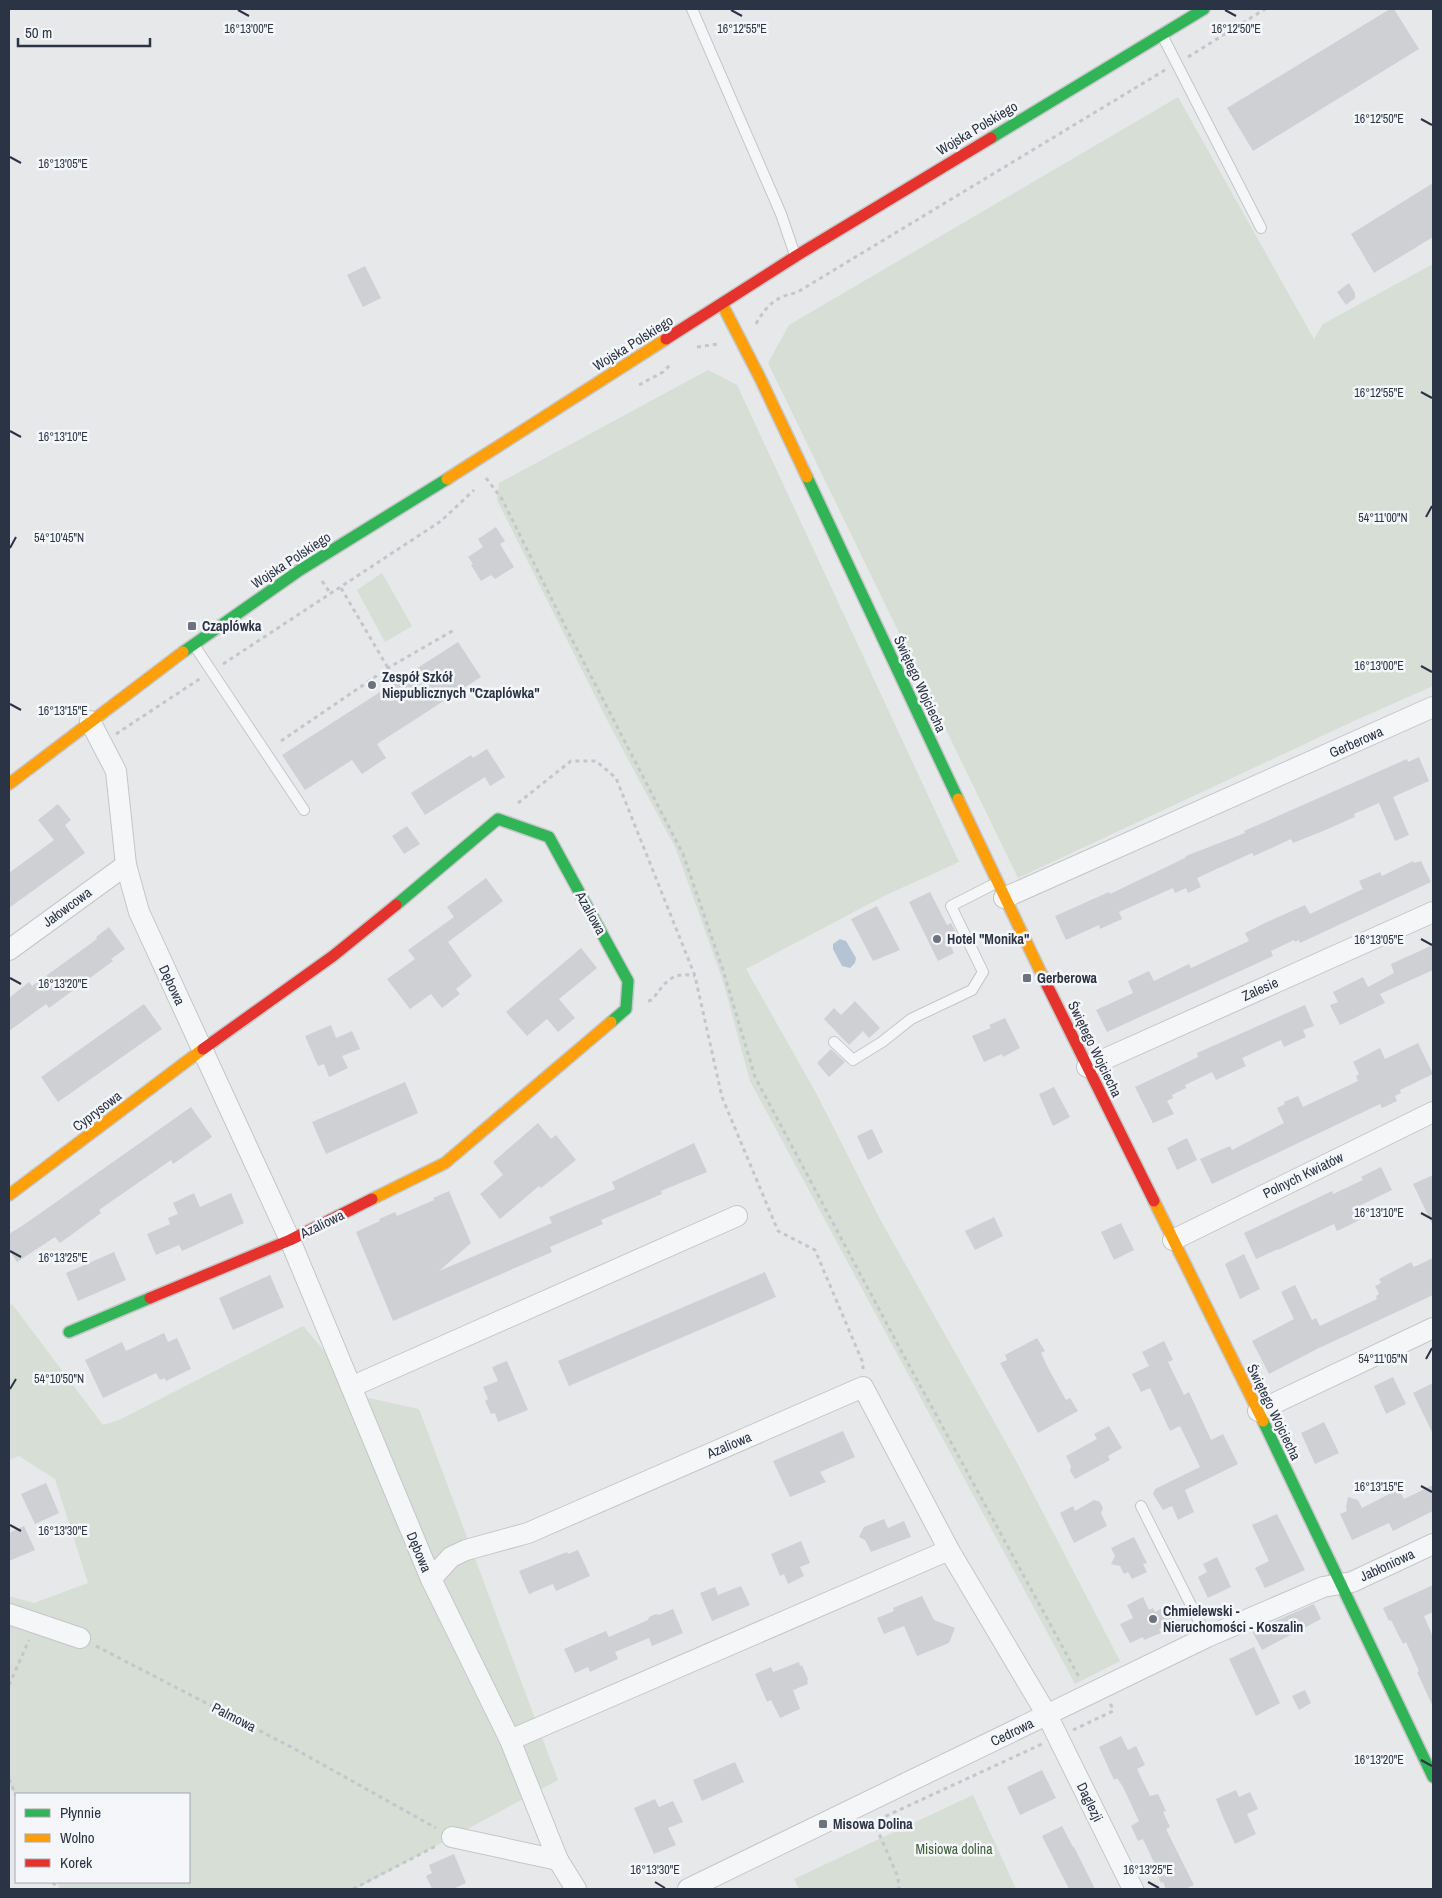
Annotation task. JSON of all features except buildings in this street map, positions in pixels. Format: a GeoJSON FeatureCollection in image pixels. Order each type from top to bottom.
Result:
{"type":"FeatureCollection","features":[{"type":"Feature","properties":{"kind":"street","name":"Wojska Polskiego"},"geometry":{"type":"LineString","coordinates":[[9,784],[194,644],[300,570],[796,256],[1204,9]]}},
{"type":"Feature","properties":{"kind":"street","name":"Świętego Wojciecha"},"geometry":{"type":"LineString","coordinates":[[722,304],[740,338],[1001,890],[1087,1067],[1258,1411],[1339,1583],[1429,1757],[1433,1777]]}},
{"type":"Feature","properties":{"kind":"street","name":"Gerberowa"},"geometry":{"type":"LineString","coordinates":[[1001,890],[1433,707]]}},
{"type":"Feature","properties":{"kind":"street","name":"Dębowa"},"geometry":{"type":"LineString","coordinates":[[90,721],[116,771],[126,865],[139,912],[290,1240],[431,1579],[510,1740],[558,1860],[576,1889]]}},
{"type":"Feature","properties":{"kind":"street","name":"Azaliowa"},"geometry":{"type":"LineString","coordinates":[[290,1240],[445,1163],[626,1009],[628,980],[549,837],[498,819]]}},
{"type":"Feature","properties":{"kind":"street"},"geometry":{"type":"LineString","coordinates":[[202,1050],[333,956],[439,870],[498,819]]}},
{"type":"Feature","properties":{"kind":"street","name":"Jałowcowa"},"geometry":{"type":"LineString","coordinates":[[9,950],[126,865]]}},
{"type":"Feature","properties":{"kind":"street","name":"Zalesie"},"geometry":{"type":"LineString","coordinates":[[1087,1067],[1433,912]]}},
{"type":"Feature","properties":{"kind":"street","name":"Cyprysowa"},"geometry":{"type":"LineString","coordinates":[[9,1195],[202,1050]]}},
{"type":"Feature","properties":{"kind":"street","name":"Polnych Kwiatów"},"geometry":{"type":"LineString","coordinates":[[1173,1240],[1433,1112]]}},
{"type":"Feature","properties":{"kind":"street"},"geometry":{"type":"LineString","coordinates":[[351,1387],[737,1216]]}},
{"type":"Feature","properties":{"kind":"street"},"geometry":{"type":"LineString","coordinates":[[69,1332],[290,1240]]}},
{"type":"Feature","properties":{"kind":"street"},"geometry":{"type":"LineString","coordinates":[[1258,1411],[1433,1328]]}},
{"type":"Feature","properties":{"kind":"street","name":"Azaliowa"},"geometry":{"type":"LineString","coordinates":[[431,1579],[451,1557],[466,1550],[528,1533],[864,1387]]}},
{"type":"Feature","properties":{"kind":"street"},"geometry":{"type":"LineString","coordinates":[[864,1387],[949,1550],[1047,1715]]}},
{"type":"Feature","properties":{"kind":"street","name":"Jabłoniowa"},"geometry":{"type":"LineString","coordinates":[[1339,1583],[1352,1582],[1433,1544]]}},
{"type":"Feature","properties":{"kind":"street"},"geometry":{"type":"LineString","coordinates":[[510,1740],[949,1550]]}},
{"type":"Feature","properties":{"kind":"street","name":"Cedrowa"},"geometry":{"type":"LineString","coordinates":[[688,1889],[1208,1638],[1323,1587],[1339,1583]]}},
{"type":"Feature","properties":{"kind":"street"},"geometry":{"type":"LineString","coordinates":[[9,1614],[80,1638]]}},
{"type":"Feature","properties":{"kind":"street","name":"Daglezji"},"geometry":{"type":"LineString","coordinates":[[1047,1715],[1133,1889]]}},
{"type":"Feature","properties":{"kind":"street"},"geometry":{"type":"LineString","coordinates":[[452,1837],[558,1860]]}},
{"type":"Feature","properties":{"kind":"lane"},"geometry":{"type":"LineString","coordinates":[[692,9],[781,214],[796,256]]}},
{"type":"Feature","properties":{"kind":"lane"},"geometry":{"type":"LineString","coordinates":[[1162,34],[1261,228]]}},
{"type":"Feature","properties":{"kind":"lane"},"geometry":{"type":"LineString","coordinates":[[194,644],[304,810]]}},
{"type":"Feature","properties":{"kind":"lane"},"geometry":{"type":"LineString","coordinates":[[834,1042],[853,1060],[882,1042],[911,1019],[972,990],[983,972],[952,906],[1001,890]]}},
{"type":"Feature","properties":{"kind":"lane"},"geometry":{"type":"LineString","coordinates":[[1141,1506],[1208,1638]]}},
{"type":"Feature","properties":{"kind":"path"},"geometry":{"type":"LineString","coordinates":[[691,350],[698,346],[731,343],[740,338],[753,329],[763,312],[782,295],[796,293],[1200,51],[1266,9]]}},
{"type":"Feature","properties":{"kind":"path"},"geometry":{"type":"LineString","coordinates":[[637,386],[663,372],[674,362]]}},
{"type":"Feature","properties":{"kind":"path"},"geometry":{"type":"LineString","coordinates":[[482,482],[494,472]]}},
{"type":"Feature","properties":{"kind":"path"},"geometry":{"type":"LineString","coordinates":[[486,478],[502,499],[682,854],[724,970],[755,1077],[969,1476],[1097,1691],[1113,1710],[865,1826]]}},
{"type":"Feature","properties":{"kind":"path"},"geometry":{"type":"LineString","coordinates":[[102,744],[441,521],[478,485]]}},
{"type":"Feature","properties":{"kind":"path"},"geometry":{"type":"LineString","coordinates":[[341,588],[388,668]]}},
{"type":"Feature","properties":{"kind":"path"},"geometry":{"type":"LineString","coordinates":[[281,741],[388,668],[454,630]]}},
{"type":"Feature","properties":{"kind":"path"},"geometry":{"type":"LineString","coordinates":[[498,819],[571,761],[596,761],[616,778],[695,976],[722,1097],[778,1230],[815,1250],[863,1363],[864,1387]]}},
{"type":"Feature","properties":{"kind":"path"},"geometry":{"type":"LineString","coordinates":[[626,1009],[652,1000],[668,979],[684,974],[695,976]]}},
{"type":"Feature","properties":{"kind":"path"},"geometry":{"type":"LineString","coordinates":[[9,1685],[36,1623]]}},
{"type":"Feature","properties":{"kind":"path","name":"Palmowa"},"geometry":{"type":"LineString","coordinates":[[80,1638],[293,1748],[452,1837]]}},
{"type":"Feature","properties":{"kind":"path"},"geometry":{"type":"LineString","coordinates":[[9,1779],[15,1794]]}},
{"type":"Feature","properties":{"kind":"path"},"geometry":{"type":"LineString","coordinates":[[866,1803],[898,1877],[899,1889]]}},
{"type":"Feature","properties":{"kind":"path"},"geometry":{"type":"LineString","coordinates":[[353,1889],[452,1837]]}},
{"type":"Feature","properties":{"kind":"green space"},"geometry":{"type":"Polygon","coordinates":[[[1178,97],[1314,339],[1323,324],[1433,264],[1433,686],[1018,878],[768,363],[789,325],[1178,97]]]}},
{"type":"Feature","properties":{"kind":"green space"},"geometry":{"type":"Polygon","coordinates":[[[708,370],[737,385],[959,862],[886,895],[746,969],[816,1093],[881,1221],[1014,1457],[1120,1661],[1075,1684],[750,1081],[723,981],[676,849],[607,720],[497,500],[499,483],[708,370]]]}},
{"type":"Feature","properties":{"kind":"green space"},"geometry":{"type":"Polygon","coordinates":[[[382,573],[412,626],[385,642],[357,590],[382,573]]]}},
{"type":"Feature","properties":{"kind":"green space"},"geometry":{"type":"Polygon","coordinates":[[[12,1304],[103,1425],[119,1420],[303,1326],[364,1397],[419,1409],[558,1780],[356,1889],[60,1889],[57,1883],[190,1883],[190,1793],[15,1793],[15,1796],[9,1783],[9,1596],[34,1603],[88,1583],[55,1479],[19,1456],[9,1460],[9,1307],[12,1304]]]}},
{"type":"Feature","properties":{"kind":"green space","name":"Misiowa dolina"},"geometry":{"type":"Polygon","coordinates":[[[973,1795],[1016,1889],[799,1889],[794,1879],[973,1795]]]}},
{"type":"Feature","properties":{"kind":"water"},"geometry":{"type":"Polygon","coordinates":[[[840,939],[846,941],[856,958],[855,963],[850,968],[842,966],[833,949],[833,944],[840,939]]]}},
{"type":"Feature","properties":{"kind":"traffic: fast"},"geometry":{"type":"LineString","coordinates":[[991,138],[1204,9]]}},
{"type":"Feature","properties":{"kind":"traffic: fast"},"geometry":{"type":"LineString","coordinates":[[807,477],[958,799]]}},
{"type":"Feature","properties":{"kind":"traffic: fast"},"geometry":{"type":"LineString","coordinates":[[183,652],[300,570],[447,479]]}},
{"type":"Feature","properties":{"kind":"traffic: fast"},"geometry":{"type":"LineString","coordinates":[[396,905],[498,819],[549,837],[628,981],[626,1009],[611,1022]]}},
{"type":"Feature","properties":{"kind":"traffic: fast"},"geometry":{"type":"LineString","coordinates":[[69,1332],[150,1298]]}},
{"type":"Feature","properties":{"kind":"traffic: fast"},"geometry":{"type":"LineString","coordinates":[[1263,1421],[1433,1777]]}},
{"type":"Feature","properties":{"kind":"traffic: slow"},"geometry":{"type":"LineString","coordinates":[[722,304],[807,477]]}},
{"type":"Feature","properties":{"kind":"traffic: slow"},"geometry":{"type":"LineString","coordinates":[[447,479],[666,339]]}},
{"type":"Feature","properties":{"kind":"traffic: slow"},"geometry":{"type":"LineString","coordinates":[[9,784],[183,652]]}},
{"type":"Feature","properties":{"kind":"traffic: slow"},"geometry":{"type":"LineString","coordinates":[[958,799],[1043,977]]}},
{"type":"Feature","properties":{"kind":"traffic: slow"},"geometry":{"type":"LineString","coordinates":[[372,1199],[445,1163],[611,1022]]}},
{"type":"Feature","properties":{"kind":"traffic: slow"},"geometry":{"type":"LineString","coordinates":[[9,1195],[203,1049]]}},
{"type":"Feature","properties":{"kind":"traffic: slow"},"geometry":{"type":"LineString","coordinates":[[1154,1201],[1263,1421]]}},
{"type":"Feature","properties":{"kind":"traffic: jam"},"geometry":{"type":"LineString","coordinates":[[666,339],[796,256],[991,138]]}},
{"type":"Feature","properties":{"kind":"traffic: jam"},"geometry":{"type":"LineString","coordinates":[[203,1049],[333,956],[396,905]]}},
{"type":"Feature","properties":{"kind":"traffic: jam"},"geometry":{"type":"LineString","coordinates":[[1043,977],[1154,1201]]}},
{"type":"Feature","properties":{"kind":"traffic: jam"},"geometry":{"type":"LineString","coordinates":[[150,1298],[290,1240],[372,1199]]}},
{"type":"Feature","properties":{"kind":"place","name":"Czaplówka"},"geometry":{"type":"Point","coordinates":[192,626]}},
{"type":"Feature","properties":{"kind":"place","name":"Zespół Szkół Niepublicznych \"Czaplówka\""},"geometry":{"type":"Point","coordinates":[372,685]}},
{"type":"Feature","properties":{"kind":"place","name":"Hotel \"Monika\""},"geometry":{"type":"Point","coordinates":[937,939]}},
{"type":"Feature","properties":{"kind":"place","name":"Gerberowa"},"geometry":{"type":"Point","coordinates":[1027,978]}},
{"type":"Feature","properties":{"kind":"place","name":"Chmielewski - Nieruchomości - Koszalin"},"geometry":{"type":"Point","coordinates":[1153,1619]}},
{"type":"Feature","properties":{"kind":"place","name":"Misowa Dolina"},"geometry":{"type":"Point","coordinates":[823,1824]}}]}
